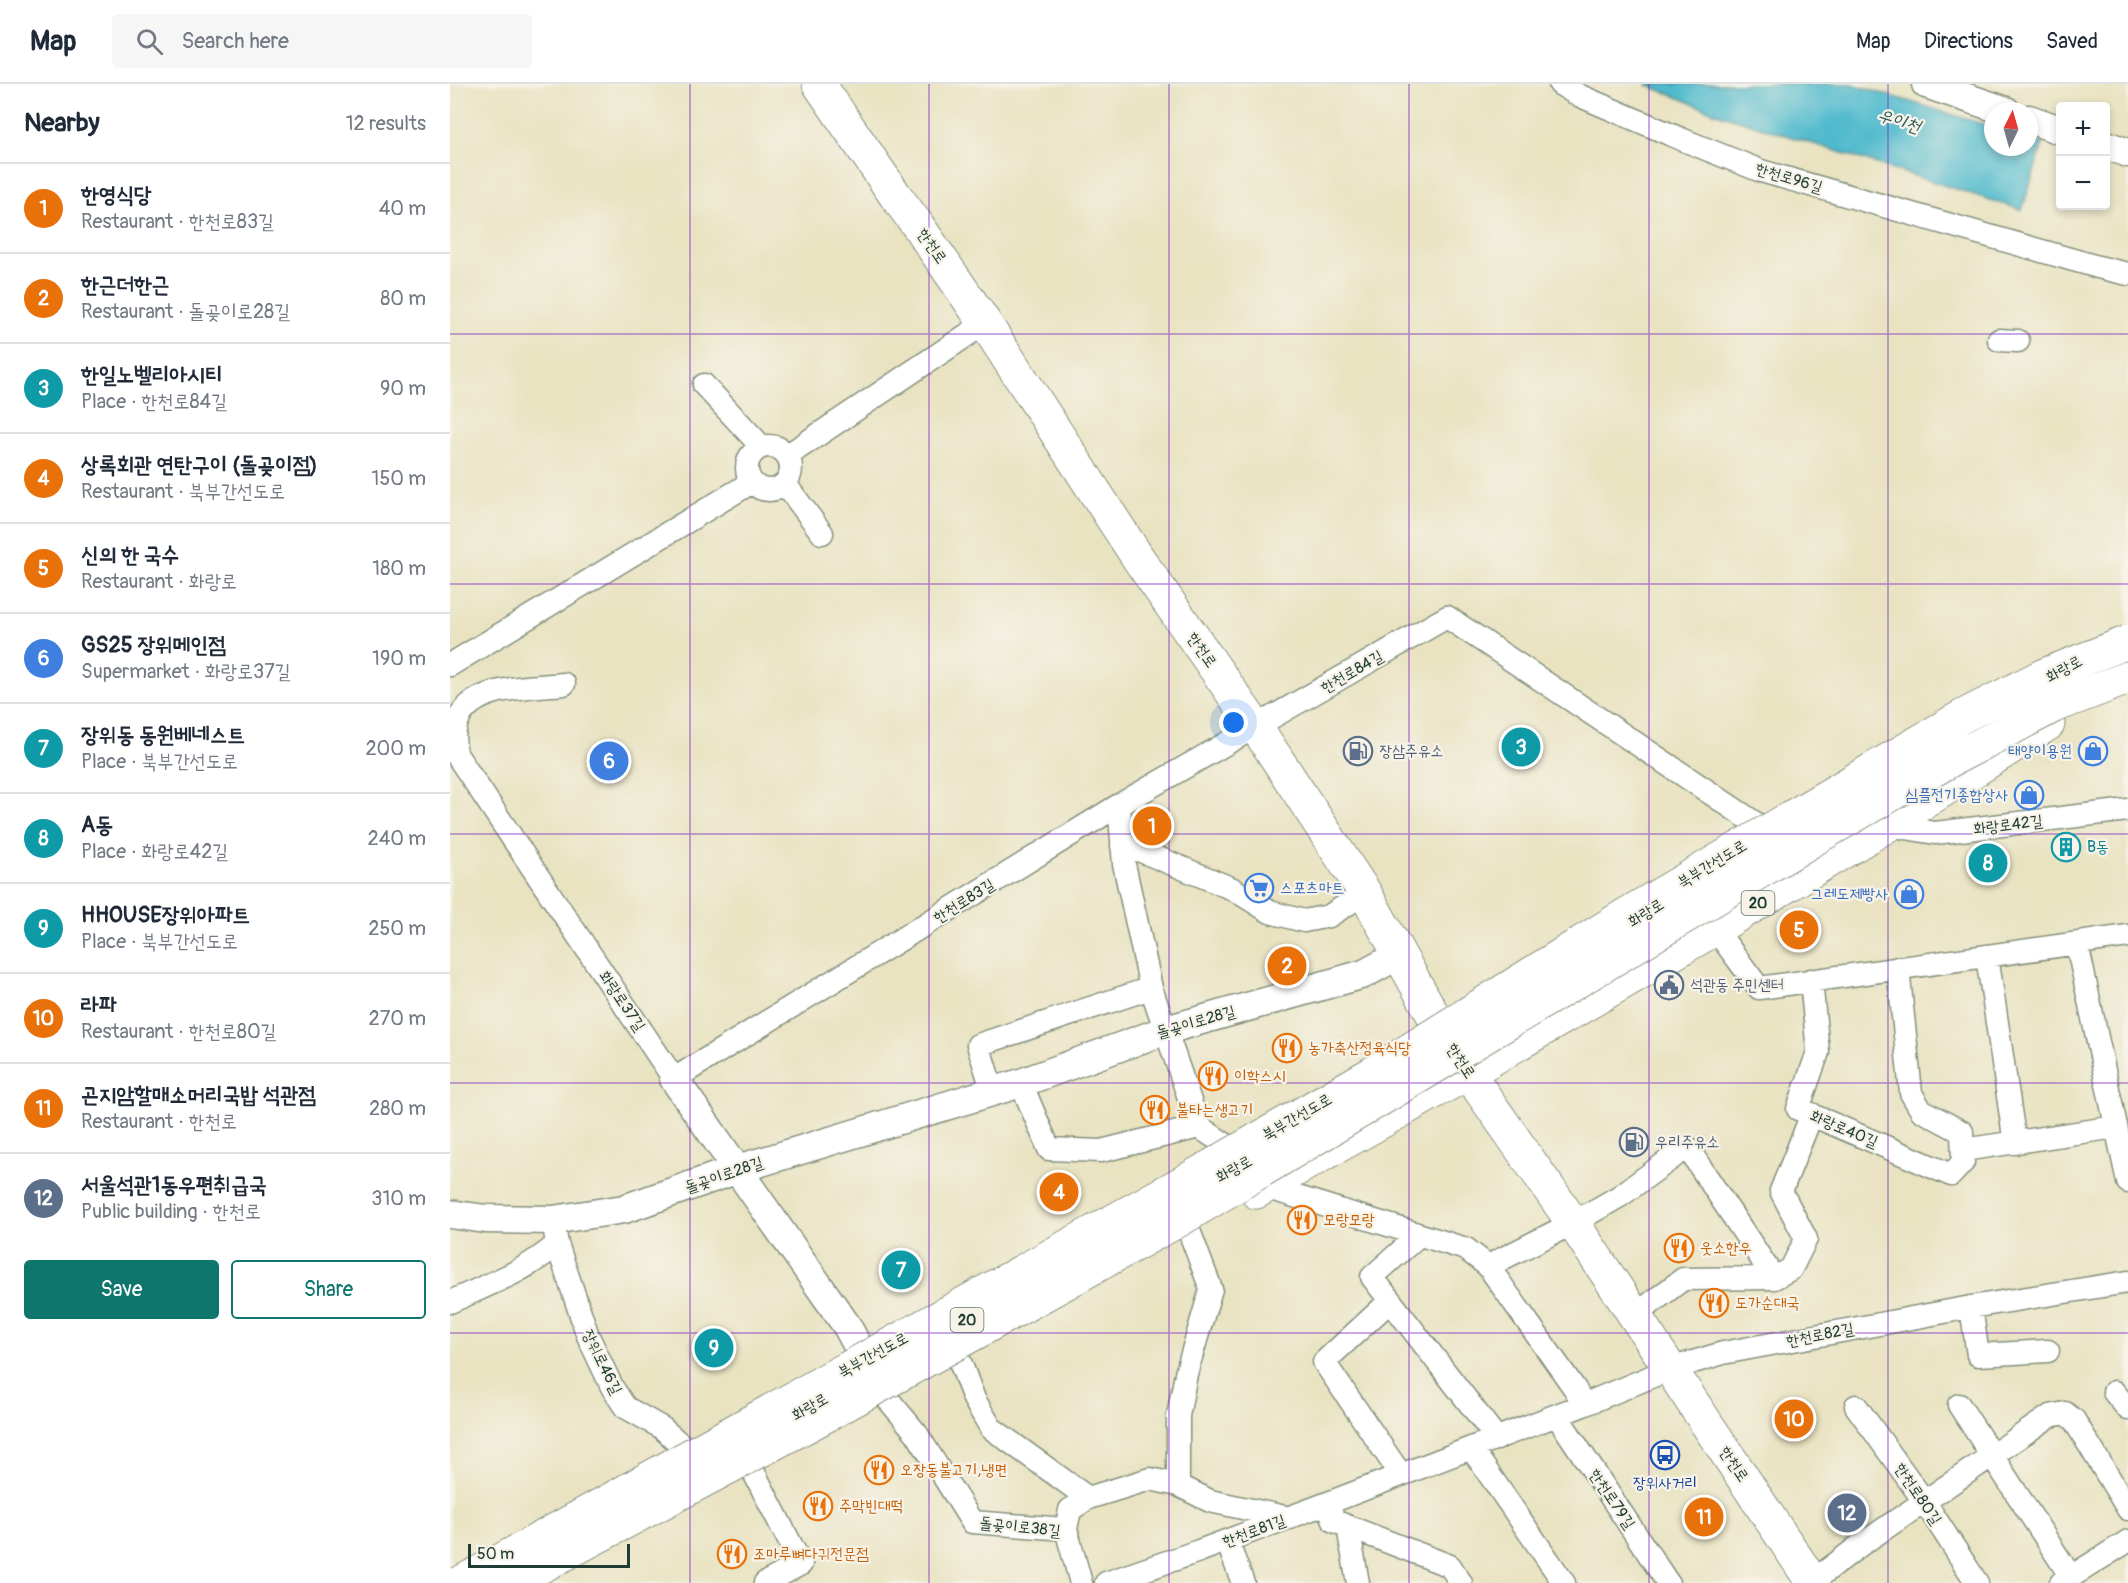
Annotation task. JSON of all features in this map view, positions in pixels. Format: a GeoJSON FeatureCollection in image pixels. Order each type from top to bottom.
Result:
{"type":"FeatureCollection","features":[{"type":"Feature","properties":{"kind":"main road","name":"한천로"},"geometry":{"type":"LineString","coordinates":[[819,84],[985,323],[1140,561],[1256,727],[1365,892],[1447,1040],[1468,1073],[1573,1223],[1813,1583]]}},
{"type":"Feature","properties":{"kind":"main road","name":"북부간선도로"},"geometry":{"type":"LineString","coordinates":[[460,1583],[1208,1168],[1371,1074],[1627,914],[1962,716],[2044,675],[2128,642]]}},
{"type":"Feature","properties":{"kind":"main road","name":"화랑로"},"geometry":{"type":"LineString","coordinates":[[541,1583],[750,1465],[877,1382],[956,1351],[1188,1228],[1367,1086],[1447,1040],[1526,987],[1775,836],[2001,704],[2128,648]]}},
{"type":"Feature","properties":{"kind":"main road","name":"화랑로"},"geometry":{"type":"LineString","coordinates":[[478,1583],[706,1466],[877,1382],[1257,1174],[1389,1117],[1715,929],[2128,677]]}},
{"type":"Feature","properties":{"kind":"main road","name":"북부간선도로"},"geometry":{"type":"LineString","coordinates":[[510,1583],[818,1420],[1181,1219],[1821,834],[1951,760],[2055,706],[2128,677]]}},
{"type":"Feature","properties":{"kind":"main road"},"geometry":{"type":"LineString","coordinates":[[1367,1086],[1388,1098],[1389,1117]]}},
{"type":"Feature","properties":{"kind":"street","name":"한천로96길"},"geometry":{"type":"LineString","coordinates":[[1560,84],[1678,147],[2128,274]]}},
{"type":"Feature","properties":{"kind":"street"},"geometry":{"type":"LineString","coordinates":[[1926,84],[1984,104]]}},
{"type":"Feature","properties":{"kind":"street"},"geometry":{"type":"LineString","coordinates":[[2038,122],[2056,128]]}},
{"type":"Feature","properties":{"kind":"street"},"geometry":{"type":"LineString","coordinates":[[2110,146],[2128,153]]}},
{"type":"Feature","properties":{"kind":"street"},"geometry":{"type":"LineString","coordinates":[[788,455],[985,323]]}},
{"type":"Feature","properties":{"kind":"street"},"geometry":{"type":"LineString","coordinates":[[705,385],[761,446]]}},
{"type":"Feature","properties":{"kind":"street"},"geometry":{"type":"LineString","coordinates":[[761,446],[776,446],[788,455],[791,470],[785,484],[771,490],[752,482],[746,469],[750,456],[761,446]]}},
{"type":"Feature","properties":{"kind":"street"},"geometry":{"type":"LineString","coordinates":[[450,665],[752,482]]}},
{"type":"Feature","properties":{"kind":"street"},"geometry":{"type":"LineString","coordinates":[[785,484],[822,533]]}},
{"type":"Feature","properties":{"kind":"street","name":"한천로84길"},"geometry":{"type":"LineString","coordinates":[[1256,727],[1447,617],[1775,836]]}},
{"type":"Feature","properties":{"kind":"street","name":"화랑로"},"geometry":{"type":"LineString","coordinates":[[2001,704],[2128,634]]}},
{"type":"Feature","properties":{"kind":"street","name":"화랑로37길"},"geometry":{"type":"LineString","coordinates":[[564,684],[491,691],[476,700],[459,715],[454,732],[456,754],[674,1079],[847,1326],[877,1382]]}},
{"type":"Feature","properties":{"kind":"street","name":"화랑로"},"geometry":{"type":"LineString","coordinates":[[2043,727],[2128,687]]}},
{"type":"Feature","properties":{"kind":"street","name":"한천로83길"},"geometry":{"type":"LineString","coordinates":[[674,1079],[1119,805],[1256,727]]}},
{"type":"Feature","properties":{"kind":"street"},"geometry":{"type":"LineString","coordinates":[[1119,805],[1124,864],[1151,988],[1199,1127],[1257,1174]]}},
{"type":"Feature","properties":{"kind":"street","name":"화랑로42길"},"geometry":{"type":"LineString","coordinates":[[1888,825],[1935,833],[2128,810]]}},
{"type":"Feature","properties":{"kind":"street"},"geometry":{"type":"LineString","coordinates":[[1775,836],[1813,870]]}},
{"type":"Feature","properties":{"kind":"street"},"geometry":{"type":"LineString","coordinates":[[1122,846],[1142,851],[1233,889],[1270,912],[1304,921],[1329,916],[1365,892]]}},
{"type":"Feature","properties":{"kind":"street"},"geometry":{"type":"LineString","coordinates":[[1715,929],[1760,988],[2128,936]]}},
{"type":"Feature","properties":{"kind":"street"},"geometry":{"type":"LineString","coordinates":[[2077,944],[2128,1182]]}},
{"type":"Feature","properties":{"kind":"street","name":"돌곶이로28길"},"geometry":{"type":"LineString","coordinates":[[450,1214],[555,1232],[738,1168],[1022,1083],[1166,1030],[1364,974],[1399,955]]}},
{"type":"Feature","properties":{"kind":"street"},"geometry":{"type":"LineString","coordinates":[[1987,956],[2015,1143]]}},
{"type":"Feature","properties":{"kind":"street"},"geometry":{"type":"LineString","coordinates":[[1898,968],[1911,1093],[1921,1110],[1962,1132],[1963,1150],[2116,1127]]}},
{"type":"Feature","properties":{"kind":"street","name":"화랑로40길"},"geometry":{"type":"LineString","coordinates":[[1810,980],[1818,1053],[1798,1109],[1951,1175],[1963,1162],[1963,1150]]}},
{"type":"Feature","properties":{"kind":"street"},"geometry":{"type":"LineString","coordinates":[[993,1092],[978,1045],[1151,988]]}},
{"type":"Feature","properties":{"kind":"street"},"geometry":{"type":"LineString","coordinates":[[1022,1083],[1049,1149],[1101,1151],[1199,1127]]}},
{"type":"Feature","properties":{"kind":"street"},"geometry":{"type":"LineString","coordinates":[[1634,1316],[1683,1279],[1774,1278],[1791,1269],[1806,1239],[1781,1191],[1812,1114]]}},
{"type":"Feature","properties":{"kind":"street"},"geometry":{"type":"LineString","coordinates":[[1583,1405],[1575,1389],[1488,1266],[1573,1223],[1620,1196],[1687,1147],[1774,1278]]}},
{"type":"Feature","properties":{"kind":"street","name":"화랑로"},"geometry":{"type":"LineString","coordinates":[[1257,1174],[1419,1235],[1466,1249],[1488,1266]]}},
{"type":"Feature","properties":{"kind":"street"},"geometry":{"type":"LineString","coordinates":[[1178,1485],[1178,1416],[1186,1374],[1211,1289],[1188,1228]]}},
{"type":"Feature","properties":{"kind":"street","name":"돌곶이로28길"},"geometry":{"type":"LineString","coordinates":[[450,1302],[502,1279],[543,1256],[555,1232]]}},
{"type":"Feature","properties":{"kind":"street","name":"장위로46길"},"geometry":{"type":"LineString","coordinates":[[555,1232],[588,1336],[612,1387],[625,1407],[662,1428],[706,1466]]}},
{"type":"Feature","properties":{"kind":"street"},"geometry":{"type":"LineString","coordinates":[[1419,1235],[1372,1277],[1497,1439]]}},
{"type":"Feature","properties":{"kind":"street","name":"한천로82길"},"geometry":{"type":"LineString","coordinates":[[1670,1369],[1723,1353],[1971,1307],[2128,1282]]}},
{"type":"Feature","properties":{"kind":"street"},"geometry":{"type":"LineString","coordinates":[[1390,1301],[1324,1362],[1401,1475]]}},
{"type":"Feature","properties":{"kind":"street"},"geometry":{"type":"LineString","coordinates":[[1971,1307],[1978,1355],[2049,1351]]}},
{"type":"Feature","properties":{"kind":"street"},"geometry":{"type":"LineString","coordinates":[[956,1351],[974,1399],[991,1428],[1088,1498]]}},
{"type":"Feature","properties":{"kind":"street","name":"한천로81길"},"geometry":{"type":"LineString","coordinates":[[1106,1583],[1290,1518],[1557,1416],[1670,1369]]}},
{"type":"Feature","properties":{"kind":"street","name":"돌곶이로38길"},"geometry":{"type":"LineString","coordinates":[[877,1382],[917,1434],[972,1522],[1066,1529],[1082,1583]]}},
{"type":"Feature","properties":{"kind":"street","name":"한천로80길"},"geometry":{"type":"LineString","coordinates":[[1856,1406],[1924,1501],[1977,1583]]}},
{"type":"Feature","properties":{"kind":"street"},"geometry":{"type":"LineString","coordinates":[[1959,1406],[1992,1455],[2066,1580],[2128,1541]]}},
{"type":"Feature","properties":{"kind":"street","name":"한천로"},"geometry":{"type":"LineString","coordinates":[[1813,1583],[1858,1546],[2050,1416],[2065,1413],[2074,1420],[2128,1509]]}},
{"type":"Feature","properties":{"kind":"street","name":"한천로79길"},"geometry":{"type":"LineString","coordinates":[[1557,1416],[1668,1583]]}},
{"type":"Feature","properties":{"kind":"street"},"geometry":{"type":"LineString","coordinates":[[1471,1448],[1563,1583]]}},
{"type":"Feature","properties":{"kind":"street"},"geometry":{"type":"LineString","coordinates":[[750,1465],[801,1564],[765,1583]]}},
{"type":"Feature","properties":{"kind":"street"},"geometry":{"type":"LineString","coordinates":[[1066,1529],[1070,1510],[1088,1498],[1150,1479],[1178,1485],[1210,1501],[1290,1518]]}},
{"type":"Feature","properties":{"kind":"street"},"geometry":{"type":"LineString","coordinates":[[1328,1503],[1334,1521],[1450,1566],[1461,1583]]}},
{"type":"Feature","properties":{"kind":"street"},"geometry":{"type":"LineString","coordinates":[[1348,1527],[1358,1583]]}},
{"type":"Feature","properties":{"kind":"street"},"geometry":{"type":"LineString","coordinates":[[1227,1541],[1243,1583]]}},
{"type":"Feature","properties":{"kind":"street"},"geometry":{"type":"LineString","coordinates":[[1432,1559],[1437,1583]]}},
{"type":"Feature","properties":{"kind":"water","name":"우이천"},"geometry":{"type":"Polygon","coordinates":[[[1645,84],[1852,84],[1984,124],[1984,156],[2038,156],[2038,141],[2043,143],[2022,210],[1716,113],[1645,84]]]}},
{"type":"Feature","properties":{"kind":"place","name":"한일노벨리아시티"},"geometry":{"type":"Point","coordinates":[1521,747]}},
{"type":"Feature","properties":{"kind":"place","name":"장삼주유소"},"geometry":{"type":"Point","coordinates":[1358,751]}},
{"type":"Feature","properties":{"kind":"place","name":"태양이용원"},"geometry":{"type":"Point","coordinates":[2093,751]}},
{"type":"Feature","properties":{"kind":"place","name":"GS25 장위메인점"},"geometry":{"type":"Point","coordinates":[609,761]}},
{"type":"Feature","properties":{"kind":"place","name":"심플전기종합상사"},"geometry":{"type":"Point","coordinates":[2029,795]}},
{"type":"Feature","properties":{"kind":"place","name":"한영식당"},"geometry":{"type":"Point","coordinates":[1152,826]}},
{"type":"Feature","properties":{"kind":"place","name":"B동"},"geometry":{"type":"Point","coordinates":[2066,847]}},
{"type":"Feature","properties":{"kind":"place","name":"A동"},"geometry":{"type":"Point","coordinates":[1988,863]}},
{"type":"Feature","properties":{"kind":"place","name":"스포츠마트"},"geometry":{"type":"Point","coordinates":[1259,888]}},
{"type":"Feature","properties":{"kind":"place","name":"그레도제빵사"},"geometry":{"type":"Point","coordinates":[1909,894]}},
{"type":"Feature","properties":{"kind":"place","name":"신의 한 국수"},"geometry":{"type":"Point","coordinates":[1799,930]}},
{"type":"Feature","properties":{"kind":"place","name":"한근더한근"},"geometry":{"type":"Point","coordinates":[1287,966]}},
{"type":"Feature","properties":{"kind":"place","name":"석관동 주민센터"},"geometry":{"type":"Point","coordinates":[1669,985]}},
{"type":"Feature","properties":{"kind":"place","name":"농가축산정육식당"},"geometry":{"type":"Point","coordinates":[1287,1048]}},
{"type":"Feature","properties":{"kind":"place","name":"이학스시"},"geometry":{"type":"Point","coordinates":[1213,1076]}},
{"type":"Feature","properties":{"kind":"place","name":"불타는생고기"},"geometry":{"type":"Point","coordinates":[1155,1110]}},
{"type":"Feature","properties":{"kind":"place","name":"우리주유소"},"geometry":{"type":"Point","coordinates":[1634,1142]}},
{"type":"Feature","properties":{"kind":"place","name":"상록회관 연탄구이 (돌곶이점)"},"geometry":{"type":"Point","coordinates":[1059,1192]}},
{"type":"Feature","properties":{"kind":"place","name":"모랑모랑"},"geometry":{"type":"Point","coordinates":[1302,1220]}},
{"type":"Feature","properties":{"kind":"place","name":"웃소한우"},"geometry":{"type":"Point","coordinates":[1679,1248]}},
{"type":"Feature","properties":{"kind":"place","name":"장위동 동원베네스트"},"geometry":{"type":"Point","coordinates":[901,1270]}},
{"type":"Feature","properties":{"kind":"place","name":"도가순대국"},"geometry":{"type":"Point","coordinates":[1714,1303]}},
{"type":"Feature","properties":{"kind":"place","name":"HHOUSE장위아파트"},"geometry":{"type":"Point","coordinates":[714,1348]}},
{"type":"Feature","properties":{"kind":"place","name":"라파"},"geometry":{"type":"Point","coordinates":[1794,1419]}},
{"type":"Feature","properties":{"kind":"place","name":"장위사거리"},"geometry":{"type":"Point","coordinates":[1665,1455]}},
{"type":"Feature","properties":{"kind":"place","name":"오장동불고기,냉면"},"geometry":{"type":"Point","coordinates":[879,1470]}},
{"type":"Feature","properties":{"kind":"place","name":"주막빈대떡"},"geometry":{"type":"Point","coordinates":[818,1506]}},
{"type":"Feature","properties":{"kind":"place","name":"서울석관1동우편취급국"},"geometry":{"type":"Point","coordinates":[1847,1513]}},
{"type":"Feature","properties":{"kind":"place","name":"곤지암할매소머리국밥 석관점"},"geometry":{"type":"Point","coordinates":[1704,1517]}},
{"type":"Feature","properties":{"kind":"place","name":"조마루뼈다귀전문점"},"geometry":{"type":"Point","coordinates":[732,1554]}}]}
